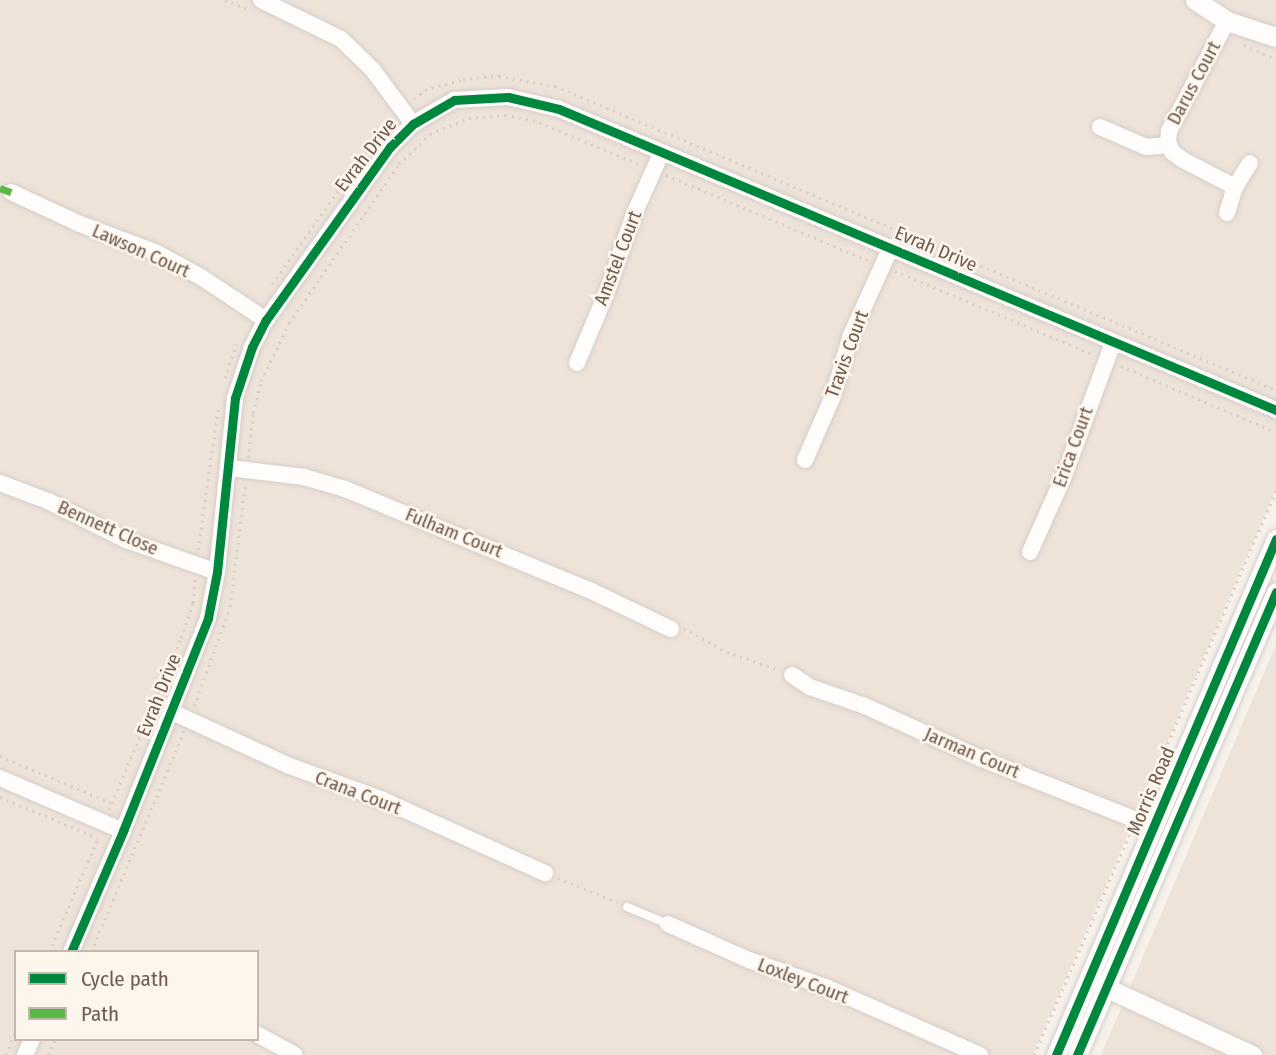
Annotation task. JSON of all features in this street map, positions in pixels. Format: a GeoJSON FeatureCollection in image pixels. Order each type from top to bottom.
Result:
{"type":"FeatureCollection","features":[{"type":"Feature","properties":{"kind":"street"},"geometry":{"type":"LineString","coordinates":[[1195,0],[1227,21],[1276,37]]}},
{"type":"Feature","properties":{"kind":"street"},"geometry":{"type":"LineString","coordinates":[[260,7],[341,39],[372,69],[413,124]]}},
{"type":"Feature","properties":{"kind":"street","name":"Darus Court"},"geometry":{"type":"LineString","coordinates":[[1227,21],[1169,131],[1169,145],[1183,160],[1235,187]]}},
{"type":"Feature","properties":{"kind":"street","name":"Evrah Drive"},"geometry":{"type":"LineString","coordinates":[[72,950],[172,712],[208,618],[217,572],[238,385],[260,316],[390,146],[413,124],[454,100],[508,97],[559,109],[1276,410]]}},
{"type":"Feature","properties":{"kind":"street","name":"Darus Court"},"geometry":{"type":"LineString","coordinates":[[1100,127],[1146,147],[1169,145]]}},
{"type":"Feature","properties":{"kind":"street","name":"Amstel Court"},"geometry":{"type":"LineString","coordinates":[[577,363],[606,294],[634,214],[661,154]]}},
{"type":"Feature","properties":{"kind":"street"},"geometry":{"type":"LineString","coordinates":[[1227,213],[1235,187],[1250,163]]}},
{"type":"Feature","properties":{"kind":"street","name":"Lawson Court"},"geometry":{"type":"LineString","coordinates":[[11,191],[80,225],[157,253],[201,277],[260,316]]}},
{"type":"Feature","properties":{"kind":"street","name":"Travis Court"},"geometry":{"type":"LineString","coordinates":[[805,460],[833,396],[851,335],[890,249]]}},
{"type":"Feature","properties":{"kind":"street","name":"Erica Court"},"geometry":{"type":"LineString","coordinates":[[1030,551],[1064,476],[1114,343]]}},
{"type":"Feature","properties":{"kind":"street","name":"Fulham Court"},"geometry":{"type":"LineString","coordinates":[[229,468],[304,477],[345,489],[587,589],[671,629]]}},
{"type":"Feature","properties":{"kind":"street","name":"Bennett Close"},"geometry":{"type":"LineString","coordinates":[[0,483],[48,501],[126,540],[217,572]]}},
{"type":"Feature","properties":{"kind":"street","name":"Morris Road"},"geometry":{"type":"LineString","coordinates":[[1076,1055],[1097,984],[1154,827],[1276,540]]}},
{"type":"Feature","properties":{"kind":"street","name":"Morris Road"},"geometry":{"type":"LineString","coordinates":[[1057,1055],[1097,984],[1276,592]]}},
{"type":"Feature","properties":{"kind":"street","name":"Jarman Court"},"geometry":{"type":"LineString","coordinates":[[792,675],[810,687],[865,706],[982,759],[1154,827]]}},
{"type":"Feature","properties":{"kind":"street","name":"Crana Court"},"geometry":{"type":"LineString","coordinates":[[172,712],[287,765],[383,800],[545,873]]}},
{"type":"Feature","properties":{"kind":"street"},"geometry":{"type":"LineString","coordinates":[[0,778],[123,831]]}},
{"type":"Feature","properties":{"kind":"street","name":"Loxley Court"},"geometry":{"type":"LineString","coordinates":[[668,924],[749,960],[828,988],[980,1055]]}},
{"type":"Feature","properties":{"kind":"street"},"geometry":{"type":"LineString","coordinates":[[1097,984],[1252,1055]]}},
{"type":"Feature","properties":{"kind":"street"},"geometry":{"type":"LineString","coordinates":[[259,1035],[295,1055]]}},
{"type":"Feature","properties":{"kind":"lane","name":"Loxley Court"},"geometry":{"type":"LineString","coordinates":[[627,906],[668,924]]}},
{"type":"Feature","properties":{"kind":"path"},"geometry":{"type":"LineString","coordinates":[[225,0],[260,7]]}},
{"type":"Feature","properties":{"kind":"path"},"geometry":{"type":"LineString","coordinates":[[260,316],[370,142],[390,118],[425,90],[463,79],[499,76],[555,86],[1276,390]]}},
{"type":"Feature","properties":{"kind":"path"},"geometry":{"type":"LineString","coordinates":[[92,950],[189,719],[230,607],[253,414],[272,354],[289,323],[399,164],[430,134],[469,118],[505,115],[533,120],[1276,432]]}},
{"type":"Feature","properties":{"kind":"path"},"geometry":{"type":"LineString","coordinates":[[224,381],[237,343]]}},
{"type":"Feature","properties":{"kind":"path"},"geometry":{"type":"LineString","coordinates":[[50,950],[181,638],[193,603],[218,407]]}},
{"type":"Feature","properties":{"kind":"path"},"geometry":{"type":"LineString","coordinates":[[1034,1055],[1276,490]]}},
{"type":"Feature","properties":{"kind":"path"},"geometry":{"type":"LineString","coordinates":[[671,629],[688,628],[727,652],[792,675]]}},
{"type":"Feature","properties":{"kind":"path"},"geometry":{"type":"LineString","coordinates":[[0,756],[112,803]]}},
{"type":"Feature","properties":{"kind":"path"},"geometry":{"type":"LineString","coordinates":[[0,797],[98,838]]}},
{"type":"Feature","properties":{"kind":"path"},"geometry":{"type":"LineString","coordinates":[[545,873],[627,906]]}},
{"type":"Feature","properties":{"kind":"path"},"geometry":{"type":"LineString","coordinates":[[6,1055],[14,1035]]}},
{"type":"Feature","properties":{"kind":"shaded area"},"geometry":{"type":"Polygon","coordinates":[[[0,0],[1276,0],[1276,489],[1033,1055],[0,1055],[0,0]]]}},
{"type":"Feature","properties":{"kind":"shaded area"},"geometry":{"type":"Polygon","coordinates":[[[1276,645],[1276,1055],[1101,1055],[1276,645]]]}},
{"type":"Feature","properties":{"kind":"marked path"},"geometry":{"type":"LineString","coordinates":[[0,188],[11,192]]}},
{"type":"Feature","properties":{"kind":"cycle path"},"geometry":{"type":"LineString","coordinates":[[72,950],[123,831],[208,618],[217,572],[235,398],[252,347],[266,320],[390,147],[413,124],[454,100],[508,97],[559,109],[1276,410]]}},
{"type":"Feature","properties":{"kind":"cycle path"},"geometry":{"type":"LineString","coordinates":[[1056,1055],[1276,539]]}},
{"type":"Feature","properties":{"kind":"cycle path"},"geometry":{"type":"LineString","coordinates":[[1077,1055],[1276,592]]}}]}
